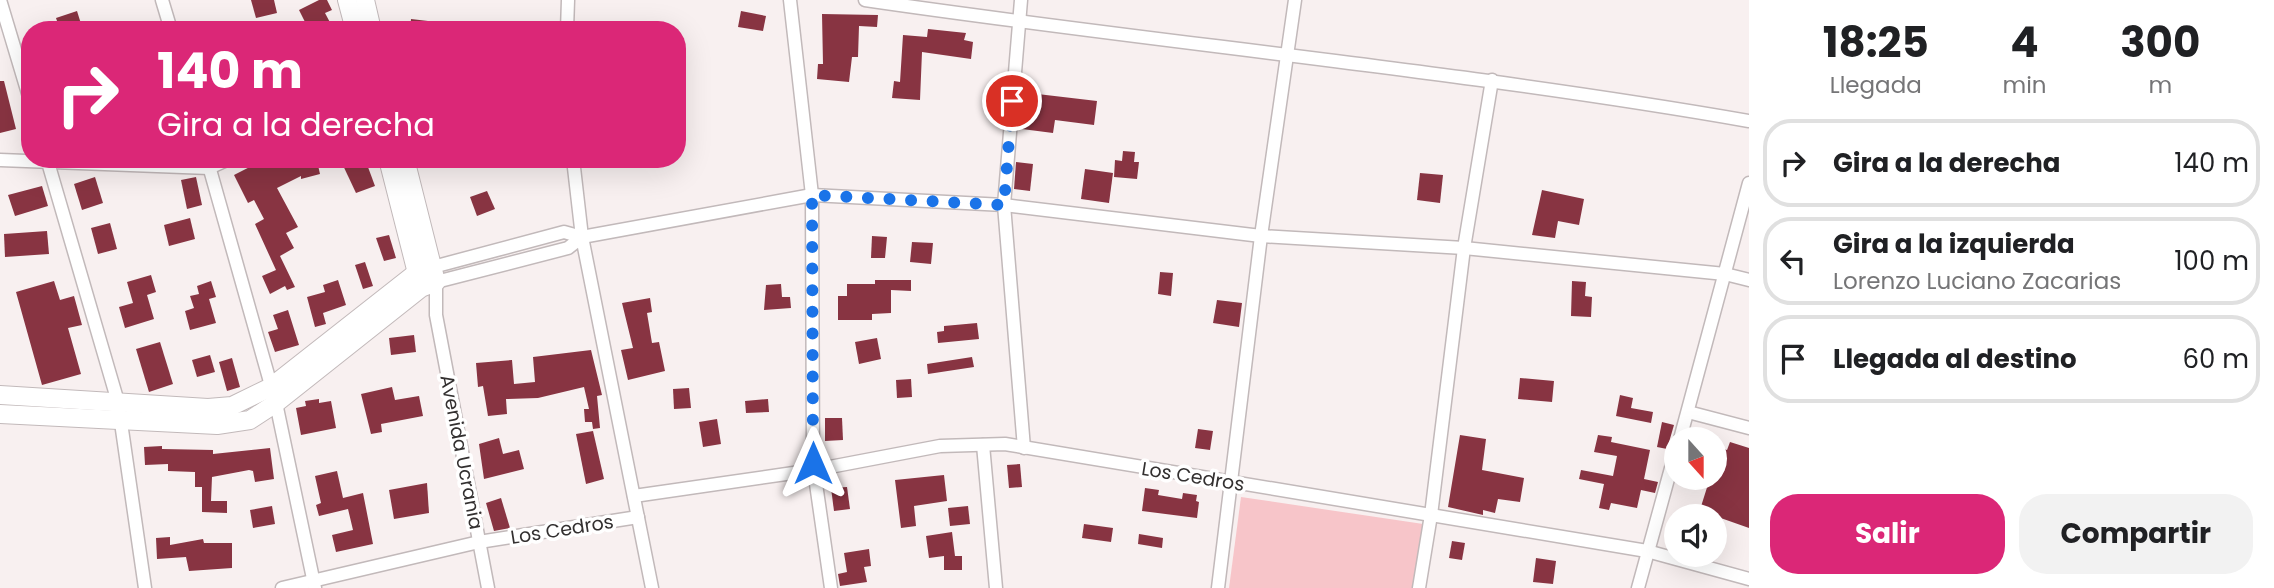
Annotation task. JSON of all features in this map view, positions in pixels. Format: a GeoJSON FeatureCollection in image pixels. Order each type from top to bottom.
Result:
{"type":"FeatureCollection","features":[{"type":"Feature","properties":{"kind":"main road"},"geometry":{"type":"LineString","coordinates":[[347,0],[353,21]]}},
{"type":"Feature","properties":{"kind":"main road"},"geometry":{"type":"LineString","coordinates":[[365,0],[370,21]]}},
{"type":"Feature","properties":{"kind":"main road","name":"Avenida Ucrania"},"geometry":{"type":"LineString","coordinates":[[391,168],[427,278]]}},
{"type":"Feature","properties":{"kind":"main road","name":"Avenida Ucrania"},"geometry":{"type":"LineString","coordinates":[[407,168],[427,278]]}},
{"type":"Feature","properties":{"kind":"main road"},"geometry":{"type":"LineString","coordinates":[[0,414],[208,408],[232,406],[274,395],[427,278]]}},
{"type":"Feature","properties":{"kind":"main road"},"geometry":{"type":"LineString","coordinates":[[0,395],[120,411]]}},
{"type":"Feature","properties":{"kind":"street"},"geometry":{"type":"LineString","coordinates":[[0,0],[21,70]]}},
{"type":"Feature","properties":{"kind":"street"},"geometry":{"type":"LineString","coordinates":[[162,0],[168,21]]}},
{"type":"Feature","properties":{"kind":"street"},"geometry":{"type":"LineString","coordinates":[[567,21],[568,0]]}},
{"type":"Feature","properties":{"kind":"street"},"geometry":{"type":"LineString","coordinates":[[790,0],[812,195],[814,470],[831,588]]}},
{"type":"Feature","properties":{"kind":"street"},"geometry":{"type":"LineString","coordinates":[[865,0],[1018,23],[1492,80],[1749,121]]}},
{"type":"Feature","properties":{"kind":"street"},"geometry":{"type":"LineString","coordinates":[[1021,0],[1004,205],[1024,448]]}},
{"type":"Feature","properties":{"kind":"street"},"geometry":{"type":"LineString","coordinates":[[1218,588],[1261,236],[1295,0]]}},
{"type":"Feature","properties":{"kind":"street"},"geometry":{"type":"LineString","coordinates":[[1419,588],[1432,515],[1464,248],[1492,80]]}},
{"type":"Feature","properties":{"kind":"street"},"geometry":{"type":"LineString","coordinates":[[0,160],[21,161]]}},
{"type":"Feature","properties":{"kind":"street"},"geometry":{"type":"LineString","coordinates":[[50,168],[120,411],[145,588]]}},
{"type":"Feature","properties":{"kind":"street"},"geometry":{"type":"LineString","coordinates":[[209,168],[274,395],[314,583]]}},
{"type":"Feature","properties":{"kind":"street"},"geometry":{"type":"LineString","coordinates":[[574,168],[582,237],[652,588]]}},
{"type":"Feature","properties":{"kind":"street"},"geometry":{"type":"LineString","coordinates":[[1684,427],[1749,183]]}},
{"type":"Feature","properties":{"kind":"street"},"geometry":{"type":"LineString","coordinates":[[427,278],[564,232],[582,237],[812,195],[1004,205],[1261,236],[1464,248],[1725,274],[1749,280]]}},
{"type":"Feature","properties":{"kind":"street","name":"Avenida Ucrania"},"geometry":{"type":"LineString","coordinates":[[427,278],[488,588]]}},
{"type":"Feature","properties":{"kind":"street"},"geometry":{"type":"LineString","coordinates":[[1688,412],[1749,428]]}},
{"type":"Feature","properties":{"kind":"street"},"geometry":{"type":"LineString","coordinates":[[983,445],[996,588]]}},
{"type":"Feature","properties":{"kind":"street","name":"Los Cedros"},"geometry":{"type":"LineString","coordinates":[[634,496],[814,470],[940,446],[1024,448],[1647,551],[1749,579]]}},
{"type":"Feature","properties":{"kind":"street"},"geometry":{"type":"LineString","coordinates":[[1638,588],[1665,490]]}},
{"type":"Feature","properties":{"kind":"street","name":"Los Cedros"},"geometry":{"type":"LineString","coordinates":[[282,588],[314,583],[479,542],[638,517]]}},
{"type":"Feature","properties":{"kind":"shaded area"},"geometry":{"type":"Polygon","coordinates":[[[1241,497],[1430,525],[1422,588],[1229,588],[1241,497]]]}},
{"type":"Feature","properties":{"kind":"building"},"geometry":{"type":"Polygon","coordinates":[[[251,0],[274,0],[277,13],[256,18],[251,0]]]}},
{"type":"Feature","properties":{"kind":"building"},"geometry":{"type":"Polygon","coordinates":[[[319,0],[327,0],[332,10],[325,13],[329,21],[304,21],[299,10],[319,0]]]}},
{"type":"Feature","properties":{"kind":"building"},"geometry":{"type":"Polygon","coordinates":[[[77,11],[80,21],[57,21],[56,18],[77,11]]]}},
{"type":"Feature","properties":{"kind":"building"},"geometry":{"type":"Polygon","coordinates":[[[741,11],[766,16],[763,31],[738,27],[741,11]]]}},
{"type":"Feature","properties":{"kind":"building"},"geometry":{"type":"Polygon","coordinates":[[[822,14],[878,15],[877,27],[859,26],[858,57],[852,57],[849,82],[817,79],[818,64],[823,64],[822,14]]]}},
{"type":"Feature","properties":{"kind":"building"},"geometry":{"type":"Polygon","coordinates":[[[928,29],[966,33],[964,40],[973,42],[971,59],[922,52],[920,100],[892,98],[894,81],[900,82],[903,35],[927,37],[928,29]]]}},
{"type":"Feature","properties":{"kind":"building"},"geometry":{"type":"Polygon","coordinates":[[[0,81],[4,81],[16,129],[0,133],[0,81]]]}},
{"type":"Feature","properties":{"kind":"building"},"geometry":{"type":"Polygon","coordinates":[[[1029,93],[1097,101],[1094,125],[1055,120],[1053,133],[1022,129],[1029,93]]]}},
{"type":"Feature","properties":{"kind":"building"},"geometry":{"type":"Polygon","coordinates":[[[1123,151],[1135,152],[1134,162],[1139,162],[1137,179],[1114,177],[1115,160],[1122,161],[1123,151]]]}},
{"type":"Feature","properties":{"kind":"building"},"geometry":{"type":"Polygon","coordinates":[[[1016,162],[1033,164],[1030,191],[1014,189],[1016,162]]]}},
{"type":"Feature","properties":{"kind":"building"},"geometry":{"type":"Polygon","coordinates":[[[248,168],[319,168],[320,174],[301,179],[301,176],[277,188],[298,227],[286,233],[294,248],[280,256],[295,287],[287,290],[285,286],[270,294],[262,276],[276,270],[255,224],[264,219],[254,200],[248,203],[234,175],[248,168]]]}},
{"type":"Feature","properties":{"kind":"building"},"geometry":{"type":"Polygon","coordinates":[[[344,168],[368,168],[375,186],[356,193],[344,168]]]}},
{"type":"Feature","properties":{"kind":"building"},"geometry":{"type":"Polygon","coordinates":[[[1085,169],[1113,173],[1109,203],[1081,199],[1085,169]]]}},
{"type":"Feature","properties":{"kind":"building"},"geometry":{"type":"Polygon","coordinates":[[[1420,173],[1443,175],[1440,203],[1417,200],[1420,173]]]}},
{"type":"Feature","properties":{"kind":"building"},"geometry":{"type":"Polygon","coordinates":[[[95,177],[103,203],[82,210],[74,184],[95,177]]]}},
{"type":"Feature","properties":{"kind":"building"},"geometry":{"type":"Polygon","coordinates":[[[196,177],[202,205],[187,209],[181,180],[196,177]]]}},
{"type":"Feature","properties":{"kind":"building"},"geometry":{"type":"Polygon","coordinates":[[[42,186],[48,206],[15,216],[8,195],[42,186]]]}},
{"type":"Feature","properties":{"kind":"building"},"geometry":{"type":"Polygon","coordinates":[[[1542,190],[1584,199],[1579,225],[1558,221],[1555,238],[1532,235],[1542,190]]]}},
{"type":"Feature","properties":{"kind":"building"},"geometry":{"type":"Polygon","coordinates":[[[487,191],[495,209],[477,216],[470,197],[487,191]]]}},
{"type":"Feature","properties":{"kind":"building"},"geometry":{"type":"Polygon","coordinates":[[[190,218],[195,239],[169,246],[164,225],[190,218]]]}},
{"type":"Feature","properties":{"kind":"building"},"geometry":{"type":"Polygon","coordinates":[[[110,223],[117,249],[98,254],[91,228],[110,223]]]}},
{"type":"Feature","properties":{"kind":"building"},"geometry":{"type":"Polygon","coordinates":[[[47,231],[49,254],[5,257],[4,234],[47,231]]]}},
{"type":"Feature","properties":{"kind":"building"},"geometry":{"type":"Polygon","coordinates":[[[389,235],[396,258],[384,261],[376,238],[389,235]]]}},
{"type":"Feature","properties":{"kind":"building"},"geometry":{"type":"Polygon","coordinates":[[[872,236],[887,237],[885,258],[871,258],[872,236]]]}},
{"type":"Feature","properties":{"kind":"building"},"geometry":{"type":"Polygon","coordinates":[[[912,242],[933,243],[931,264],[910,262],[912,242]]]}},
{"type":"Feature","properties":{"kind":"building"},"geometry":{"type":"Polygon","coordinates":[[[365,262],[373,286],[363,289],[355,265],[365,262]]]}},
{"type":"Feature","properties":{"kind":"building"},"geometry":{"type":"Polygon","coordinates":[[[1160,272],[1173,273],[1171,296],[1158,294],[1160,272]]]}},
{"type":"Feature","properties":{"kind":"building"},"geometry":{"type":"Polygon","coordinates":[[[151,275],[156,292],[147,295],[154,319],[125,328],[119,307],[133,303],[127,282],[151,275]]]}},
{"type":"Feature","properties":{"kind":"building"},"geometry":{"type":"Polygon","coordinates":[[[338,280],[346,305],[323,313],[326,324],[315,327],[307,297],[325,292],[323,285],[338,280]]]}},
{"type":"Feature","properties":{"kind":"building"},"geometry":{"type":"Polygon","coordinates":[[[875,280],[911,280],[911,291],[891,290],[891,313],[872,314],[872,320],[838,320],[838,296],[847,296],[847,284],[875,284],[875,280]]]}},
{"type":"Feature","properties":{"kind":"building"},"geometry":{"type":"Polygon","coordinates":[[[54,281],[60,300],[74,296],[82,325],[68,328],[81,374],[42,385],[16,292],[54,281]]]}},
{"type":"Feature","properties":{"kind":"building"},"geometry":{"type":"Polygon","coordinates":[[[211,281],[216,297],[209,299],[216,323],[190,330],[185,311],[194,308],[190,296],[199,294],[197,286],[211,281]]]}},
{"type":"Feature","properties":{"kind":"building"},"geometry":{"type":"Polygon","coordinates":[[[1572,281],[1586,282],[1585,296],[1592,297],[1591,317],[1571,316],[1572,281]]]}},
{"type":"Feature","properties":{"kind":"building"},"geometry":{"type":"Polygon","coordinates":[[[781,284],[782,297],[790,297],[791,308],[764,310],[766,285],[781,284]]]}},
{"type":"Feature","properties":{"kind":"building"},"geometry":{"type":"Polygon","coordinates":[[[650,298],[652,312],[647,313],[652,343],[659,342],[665,371],[628,380],[621,350],[633,348],[622,303],[650,298]]]}},
{"type":"Feature","properties":{"kind":"building"},"geometry":{"type":"Polygon","coordinates":[[[1217,300],[1242,303],[1239,327],[1213,323],[1217,300]]]}},
{"type":"Feature","properties":{"kind":"building"},"geometry":{"type":"Polygon","coordinates":[[[288,310],[299,345],[275,352],[268,332],[278,329],[273,315],[288,310]]]}},
{"type":"Feature","properties":{"kind":"building"},"geometry":{"type":"Polygon","coordinates":[[[977,323],[979,339],[938,343],[937,332],[944,331],[944,326],[977,323]]]}},
{"type":"Feature","properties":{"kind":"building"},"geometry":{"type":"Polygon","coordinates":[[[414,335],[416,352],[391,355],[389,338],[414,335]]]}},
{"type":"Feature","properties":{"kind":"building"},"geometry":{"type":"Polygon","coordinates":[[[877,338],[881,359],[859,364],[855,342],[877,338]]]}},
{"type":"Feature","properties":{"kind":"building"},"geometry":{"type":"Polygon","coordinates":[[[160,342],[173,384],[149,392],[136,349],[160,342]]]}},
{"type":"Feature","properties":{"kind":"building"},"geometry":{"type":"Polygon","coordinates":[[[591,350],[602,395],[597,396],[600,428],[593,429],[592,422],[585,422],[584,409],[589,409],[584,387],[538,398],[506,399],[507,414],[488,416],[483,386],[478,387],[476,363],[512,360],[514,384],[535,382],[533,357],[591,350]]]}},
{"type":"Feature","properties":{"kind":"building"},"geometry":{"type":"Polygon","coordinates":[[[210,355],[215,372],[197,377],[192,360],[210,355]]]}},
{"type":"Feature","properties":{"kind":"building"},"geometry":{"type":"Polygon","coordinates":[[[972,357],[974,367],[928,374],[927,364],[972,357]]]}},
{"type":"Feature","properties":{"kind":"building"},"geometry":{"type":"Polygon","coordinates":[[[232,358],[240,387],[227,391],[219,362],[232,358]]]}},
{"type":"Feature","properties":{"kind":"building"},"geometry":{"type":"Polygon","coordinates":[[[1520,378],[1554,381],[1552,402],[1518,399],[1520,378]]]}},
{"type":"Feature","properties":{"kind":"building"},"geometry":{"type":"Polygon","coordinates":[[[911,379],[912,397],[897,398],[896,380],[911,379]]]}},
{"type":"Feature","properties":{"kind":"building"},"geometry":{"type":"Polygon","coordinates":[[[392,387],[395,400],[419,396],[423,416],[381,424],[382,432],[371,434],[361,394],[392,387]]]}},
{"type":"Feature","properties":{"kind":"building"},"geometry":{"type":"Polygon","coordinates":[[[689,388],[691,408],[674,409],[673,389],[689,388]]]}},
{"type":"Feature","properties":{"kind":"building"},"geometry":{"type":"Polygon","coordinates":[[[1620,395],[1633,398],[1631,408],[1653,412],[1651,423],[1616,416],[1620,395]]]}},
{"type":"Feature","properties":{"kind":"building"},"geometry":{"type":"Polygon","coordinates":[[[319,399],[319,403],[331,401],[336,428],[301,435],[296,408],[306,406],[305,401],[319,399]]]}},
{"type":"Feature","properties":{"kind":"building"},"geometry":{"type":"Polygon","coordinates":[[[768,399],[769,412],[746,413],[745,401],[768,399]]]}},
{"type":"Feature","properties":{"kind":"building"},"geometry":{"type":"Polygon","coordinates":[[[825,418],[842,418],[843,440],[825,441],[825,418]]]}},
{"type":"Feature","properties":{"kind":"building"},"geometry":{"type":"Polygon","coordinates":[[[717,419],[721,444],[703,447],[699,422],[717,419]]]}},
{"type":"Feature","properties":{"kind":"building"},"geometry":{"type":"Polygon","coordinates":[[[1662,422],[1674,425],[1664,427],[1664,448],[1657,447],[1662,422]]]}},
{"type":"Feature","properties":{"kind":"building"},"geometry":{"type":"Polygon","coordinates":[[[1198,429],[1213,431],[1210,450],[1195,448],[1198,429]]]}},
{"type":"Feature","properties":{"kind":"building"},"geometry":{"type":"Polygon","coordinates":[[[593,431],[604,479],[586,484],[576,434],[593,431]]]}},
{"type":"Feature","properties":{"kind":"building"},"geometry":{"type":"Polygon","coordinates":[[[1460,435],[1486,439],[1482,470],[1524,478],[1520,502],[1498,499],[1495,513],[1483,510],[1483,515],[1448,507],[1460,435]]]}},
{"type":"Feature","properties":{"kind":"building"},"geometry":{"type":"Polygon","coordinates":[[[1598,435],[1612,437],[1611,442],[1650,450],[1644,479],[1658,482],[1655,493],[1641,490],[1637,508],[1611,503],[1609,510],[1599,508],[1604,484],[1579,479],[1581,470],[1613,476],[1617,456],[1594,452],[1598,435]]]}},
{"type":"Feature","properties":{"kind":"building"},"geometry":{"type":"Polygon","coordinates":[[[499,438],[503,454],[519,450],[524,469],[484,479],[479,444],[499,438]]]}},
{"type":"Feature","properties":{"kind":"building"},"geometry":{"type":"Polygon","coordinates":[[[1730,442],[1749,448],[1749,528],[1727,520],[1727,504],[1702,504],[1706,490],[1727,490],[1727,450],[1730,442]]]}},
{"type":"Feature","properties":{"kind":"building"},"geometry":{"type":"Polygon","coordinates":[[[162,446],[162,449],[213,450],[213,454],[270,448],[274,479],[255,482],[253,471],[249,470],[212,477],[211,501],[227,501],[227,513],[202,512],[202,487],[195,487],[195,472],[168,471],[168,464],[145,465],[144,447],[162,446]]]}},
{"type":"Feature","properties":{"kind":"building"},"geometry":{"type":"Polygon","coordinates":[[[1020,464],[1022,487],[1009,488],[1007,465],[1020,464]]]}},
{"type":"Feature","properties":{"kind":"building"},"geometry":{"type":"Polygon","coordinates":[[[337,471],[343,498],[363,493],[373,544],[336,552],[332,535],[353,530],[348,509],[319,516],[316,505],[321,503],[315,476],[337,471]]]}},
{"type":"Feature","properties":{"kind":"building"},"geometry":{"type":"Polygon","coordinates":[[[944,475],[947,501],[914,506],[916,526],[901,528],[895,480],[944,475]]]}},
{"type":"Feature","properties":{"kind":"building"},"geometry":{"type":"Polygon","coordinates":[[[427,483],[429,513],[394,519],[389,490],[427,483]]]}},
{"type":"Feature","properties":{"kind":"building"},"geometry":{"type":"Polygon","coordinates":[[[847,487],[850,509],[834,511],[831,488],[847,487]]]}},
{"type":"Feature","properties":{"kind":"building"},"geometry":{"type":"Polygon","coordinates":[[[1145,488],[1159,490],[1158,495],[1182,499],[1183,493],[1197,495],[1197,518],[1142,511],[1145,488]]]}},
{"type":"Feature","properties":{"kind":"building"},"geometry":{"type":"Polygon","coordinates":[[[501,498],[510,528],[494,531],[486,503],[501,498]]]}},
{"type":"Feature","properties":{"kind":"building"},"geometry":{"type":"Polygon","coordinates":[[[272,506],[275,524],[253,528],[250,510],[272,506]]]}},
{"type":"Feature","properties":{"kind":"building"},"geometry":{"type":"Polygon","coordinates":[[[968,506],[970,524],[950,526],[948,508],[968,506]]]}},
{"type":"Feature","properties":{"kind":"building"},"geometry":{"type":"Polygon","coordinates":[[[1084,524],[1113,528],[1111,542],[1082,538],[1084,524]]]}},
{"type":"Feature","properties":{"kind":"building"},"geometry":{"type":"Polygon","coordinates":[[[952,532],[955,556],[962,556],[962,570],[944,570],[944,556],[929,558],[926,536],[952,532]]]}},
{"type":"Feature","properties":{"kind":"building"},"geometry":{"type":"Polygon","coordinates":[[[1139,534],[1163,538],[1162,548],[1138,544],[1139,534]]]}},
{"type":"Feature","properties":{"kind":"building"},"geometry":{"type":"Polygon","coordinates":[[[170,537],[170,545],[203,539],[204,543],[232,543],[232,568],[189,571],[186,557],[157,559],[156,538],[170,537]]]}},
{"type":"Feature","properties":{"kind":"building"},"geometry":{"type":"Polygon","coordinates":[[[1452,541],[1465,543],[1462,560],[1449,558],[1452,541]]]}},
{"type":"Feature","properties":{"kind":"building"},"geometry":{"type":"Polygon","coordinates":[[[869,549],[871,566],[864,567],[867,582],[840,586],[838,574],[847,572],[844,553],[869,549]]]}},
{"type":"Feature","properties":{"kind":"building"},"geometry":{"type":"Polygon","coordinates":[[[1536,558],[1556,561],[1553,584],[1533,582],[1536,558]]]}},
{"type":"Feature","properties":{"kind":"route"},"geometry":{"type":"LineString","coordinates":[[813,463],[812,195],[1004,205],[1012,101]]}}]}
